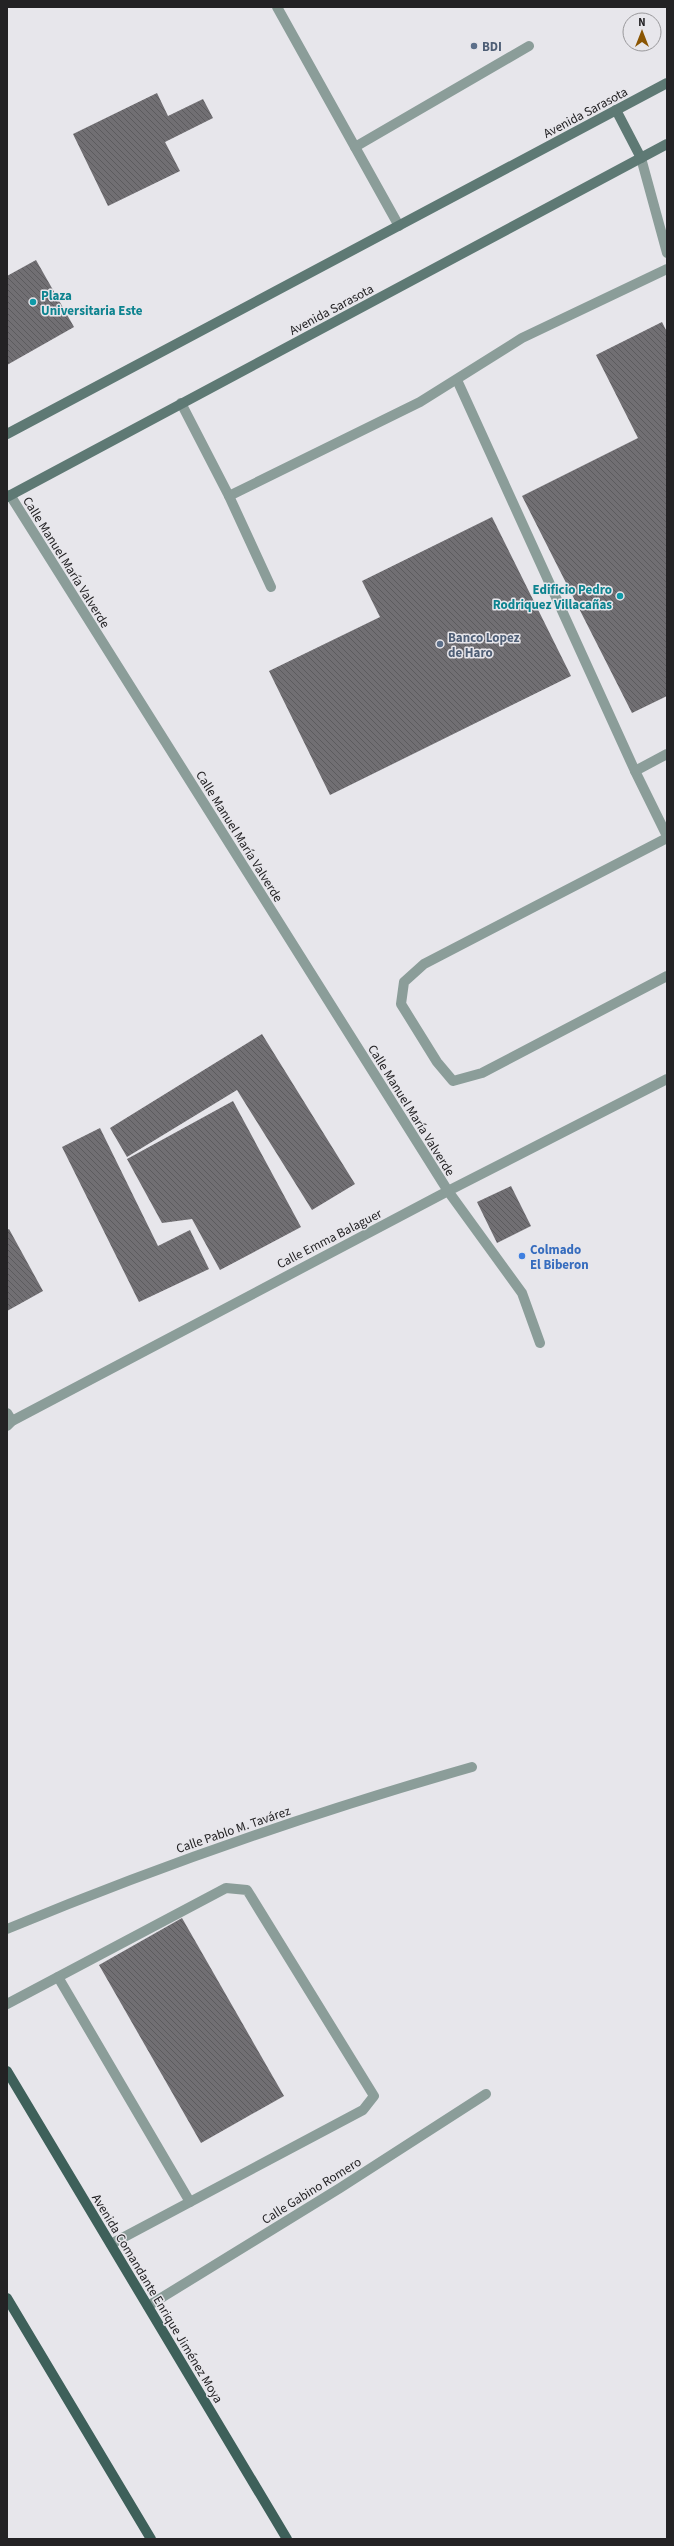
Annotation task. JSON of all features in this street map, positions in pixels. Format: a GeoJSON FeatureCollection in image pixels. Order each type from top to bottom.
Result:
{"type":"FeatureCollection","features":[{"type":"Feature","properties":{"kind":"main road","name":"Avenida Sarasota"},"geometry":{"type":"LineString","coordinates":[[7,434],[667,83]]}},
{"type":"Feature","properties":{"kind":"main road"},"geometry":{"type":"LineString","coordinates":[[616,110],[641,158]]}},
{"type":"Feature","properties":{"kind":"main road","name":"Avenida Sarasota"},"geometry":{"type":"LineString","coordinates":[[8,496],[667,144]]}},
{"type":"Feature","properties":{"kind":"main road","name":"Avenida Comandante Enrique Jiménez Moya"},"geometry":{"type":"LineString","coordinates":[[7,2071],[287,2539]]}},
{"type":"Feature","properties":{"kind":"main road"},"geometry":{"type":"LineString","coordinates":[[8,2301],[151,2539]]}},
{"type":"Feature","properties":{"kind":"street"},"geometry":{"type":"LineString","coordinates":[[277,7],[399,226]]}},
{"type":"Feature","properties":{"kind":"street"},"geometry":{"type":"LineString","coordinates":[[355,147],[529,46]]}},
{"type":"Feature","properties":{"kind":"street"},"geometry":{"type":"LineString","coordinates":[[641,158],[667,253]]}},
{"type":"Feature","properties":{"kind":"street"},"geometry":{"type":"LineString","coordinates":[[229,496],[420,402],[522,338],[667,269]]}},
{"type":"Feature","properties":{"kind":"street"},"geometry":{"type":"LineString","coordinates":[[457,380],[635,771],[667,837],[424,964],[404,982],[401,1004],[437,1062],[452,1080],[482,1073],[667,976]]}},
{"type":"Feature","properties":{"kind":"street"},"geometry":{"type":"LineString","coordinates":[[181,404],[229,496],[271,587]]}},
{"type":"Feature","properties":{"kind":"street","name":"Calle Manuel María Valverde"},"geometry":{"type":"LineString","coordinates":[[8,496],[448,1191],[522,1292],[540,1343]]}},
{"type":"Feature","properties":{"kind":"street"},"geometry":{"type":"LineString","coordinates":[[635,771],[667,754]]}},
{"type":"Feature","properties":{"kind":"street","name":"Calle Emma Balaguer"},"geometry":{"type":"LineString","coordinates":[[9,1420],[448,1191],[667,1079]]}},
{"type":"Feature","properties":{"kind":"street","name":"Calle Pablo M. Tavárez"},"geometry":{"type":"LineString","coordinates":[[7,1929],[106,1888],[234,1841],[472,1768]]}},
{"type":"Feature","properties":{"kind":"street"},"geometry":{"type":"LineString","coordinates":[[7,2004],[226,1888],[247,1890],[374,2096],[363,2110],[111,2244]]}},
{"type":"Feature","properties":{"kind":"street"},"geometry":{"type":"LineString","coordinates":[[58,1977],[190,2202]]}},
{"type":"Feature","properties":{"kind":"street","name":"Calle Gabino Romero"},"geometry":{"type":"LineString","coordinates":[[148,2306],[340,2188],[486,2094]]}},
{"type":"Feature","properties":{"kind":"building"},"geometry":{"type":"Polygon","coordinates":[[[157,93],[168,116],[203,99],[213,118],[165,142],[180,171],[108,206],[73,134],[157,93]]]}},
{"type":"Feature","properties":{"kind":"building","name":"Plaza Universitaria Este"},"geometry":{"type":"Polygon","coordinates":[[[36,260],[74,327],[7,365],[7,276],[36,260]]]}},
{"type":"Feature","properties":{"kind":"building","name":"Edificio Pedro Rodriquez Villacañas"},"geometry":{"type":"Polygon","coordinates":[[[662,322],[667,332],[667,696],[632,713],[522,496],[638,438],[596,355],[662,322]]]}},
{"type":"Feature","properties":{"kind":"building","name":"Banco Lopez de Haro"},"geometry":{"type":"Polygon","coordinates":[[[492,517],[571,676],[330,795],[269,671],[380,617],[362,581],[492,517]]]}},
{"type":"Feature","properties":{"kind":"building"},"geometry":{"type":"Polygon","coordinates":[[[262,1034],[355,1184],[312,1210],[237,1090],[127,1157],[110,1128],[262,1034]]]}},
{"type":"Feature","properties":{"kind":"building"},"geometry":{"type":"Polygon","coordinates":[[[233,1101],[301,1227],[220,1270],[192,1219],[162,1223],[127,1159],[233,1101]]]}},
{"type":"Feature","properties":{"kind":"building"},"geometry":{"type":"Polygon","coordinates":[[[100,1128],[158,1246],[190,1230],[209,1269],[139,1302],[62,1147],[100,1128]]]}},
{"type":"Feature","properties":{"kind":"building"},"geometry":{"type":"Polygon","coordinates":[[[511,1186],[531,1226],[497,1243],[477,1202],[511,1186]]]}},
{"type":"Feature","properties":{"kind":"building"},"geometry":{"type":"Polygon","coordinates":[[[9,1229],[43,1291],[7,1311],[7,1230],[9,1229]]]}},
{"type":"Feature","properties":{"kind":"building"},"geometry":{"type":"Polygon","coordinates":[[[182,1918],[284,2096],[201,2143],[99,1965],[182,1918]]]}},
{"type":"Feature","properties":{"kind":"place","name":"BDI"},"geometry":{"type":"Point","coordinates":[474,46]}},
{"type":"Feature","properties":{"kind":"place","name":"Plaza Universitaria Este"},"geometry":{"type":"Point","coordinates":[33,302]}},
{"type":"Feature","properties":{"kind":"place","name":"Edificio Pedro Rodriquez Villacañas"},"geometry":{"type":"Point","coordinates":[620,596]}},
{"type":"Feature","properties":{"kind":"place","name":"Banco Lopez de Haro"},"geometry":{"type":"Point","coordinates":[440,644]}},
{"type":"Feature","properties":{"kind":"place","name":"Colmado El Biberon"},"geometry":{"type":"Point","coordinates":[522,1256]}}]}
